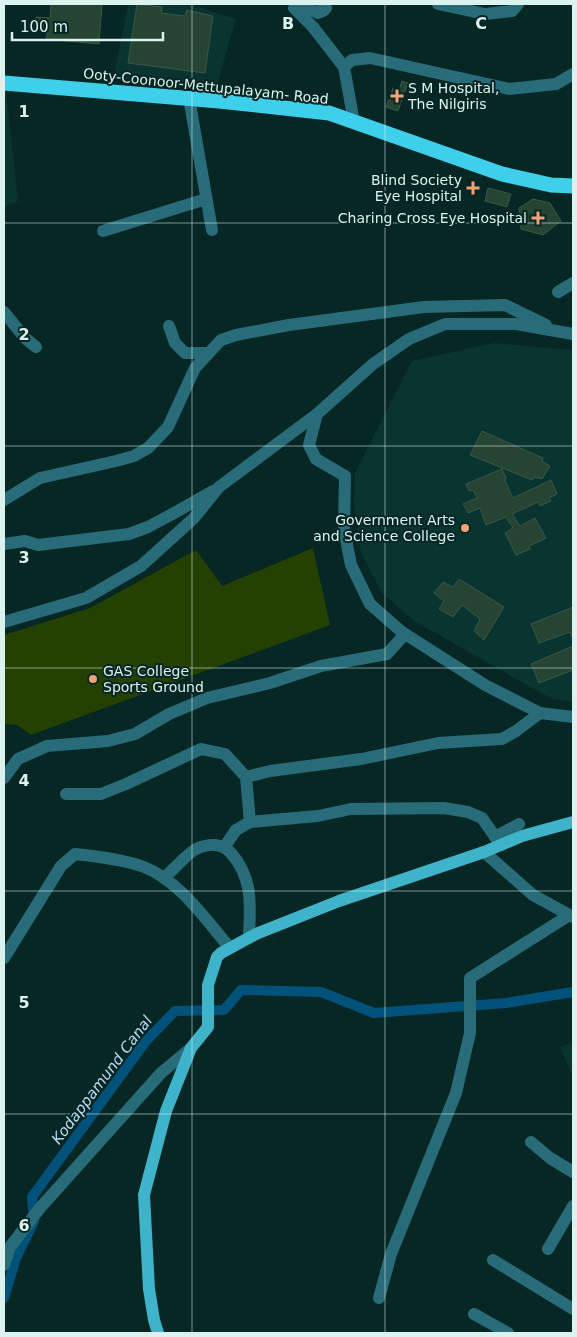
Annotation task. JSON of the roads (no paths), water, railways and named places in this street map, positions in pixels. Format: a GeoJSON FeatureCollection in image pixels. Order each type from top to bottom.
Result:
{"type":"FeatureCollection","features":[{"type":"Feature","properties":{"kind":"highway","name":"Ooty-Coonoor-Mettupalayam- Road"},"geometry":{"type":"LineString","coordinates":[[4,83],[188,98],[329,113],[502,174],[551,185],[573,186]]}},
{"type":"Feature","properties":{"kind":"main road"},"geometry":{"type":"LineString","coordinates":[[158,1333],[149,1289],[144,1195],[166,1112],[195,1045],[208,1026],[208,985],[217,957],[249,938],[339,901],[484,852],[498,841],[573,822]]}},
{"type":"Feature","properties":{"kind":"street"},"geometry":{"type":"LineString","coordinates":[[323,4],[326,8],[323,12],[318,12],[298,4],[294,8],[313,27],[344,67],[354,122]]}},
{"type":"Feature","properties":{"kind":"street"},"geometry":{"type":"LineString","coordinates":[[438,4],[485,14],[512,11],[518,4]]}},
{"type":"Feature","properties":{"kind":"street"},"geometry":{"type":"LineString","coordinates":[[344,67],[352,60],[370,58],[510,89],[556,84],[573,74]]}},
{"type":"Feature","properties":{"kind":"street"},"geometry":{"type":"LineString","coordinates":[[188,98],[212,230]]}},
{"type":"Feature","properties":{"kind":"street"},"geometry":{"type":"LineString","coordinates":[[103,230],[206,199]]}},
{"type":"Feature","properties":{"kind":"street"},"geometry":{"type":"LineString","coordinates":[[558,292],[573,283]]}},
{"type":"Feature","properties":{"kind":"street"},"geometry":{"type":"LineString","coordinates":[[4,500],[40,478],[134,456],[148,448],[168,427],[195,368],[222,340],[236,335],[289,325],[424,308],[505,305],[569,333]]}},
{"type":"Feature","properties":{"kind":"street"},"geometry":{"type":"LineString","coordinates":[[4,312],[25,338],[36,347]]}},
{"type":"Feature","properties":{"kind":"street"},"geometry":{"type":"LineString","coordinates":[[4,544],[25,541],[38,545],[130,534],[148,527],[219,487],[317,414],[373,364],[409,338],[445,324],[516,324],[569,333]]}},
{"type":"Feature","properties":{"kind":"street"},"geometry":{"type":"LineString","coordinates":[[169,326],[175,343],[185,353],[208,353]]}},
{"type":"Feature","properties":{"kind":"street"},"geometry":{"type":"LineString","coordinates":[[317,414],[309,445],[316,459],[345,476],[344,529],[351,564],[370,604],[405,634],[485,686],[540,713],[573,717]]}},
{"type":"Feature","properties":{"kind":"street"},"geometry":{"type":"LineString","coordinates":[[4,622],[86,598],[141,566],[194,518],[219,487]]}},
{"type":"Feature","properties":{"kind":"street"},"geometry":{"type":"LineString","coordinates":[[4,778],[18,759],[46,746],[108,741],[135,734],[169,714],[207,698],[270,683],[321,666],[387,654],[405,634]]}},
{"type":"Feature","properties":{"kind":"street"},"geometry":{"type":"LineString","coordinates":[[246,777],[361,759],[438,743],[502,739],[540,713]]}},
{"type":"Feature","properties":{"kind":"street"},"geometry":{"type":"LineString","coordinates":[[66,794],[101,794],[201,749],[225,754],[246,777],[250,822]]}},
{"type":"Feature","properties":{"kind":"street"},"geometry":{"type":"LineString","coordinates":[[224,846],[236,830],[250,822],[318,816],[351,809],[444,808],[468,812],[482,818],[498,841],[519,824]]}},
{"type":"Feature","properties":{"kind":"street"},"geometry":{"type":"LineString","coordinates":[[164,878],[195,849],[217,844],[224,846],[240,864],[248,884],[250,901],[249,938]]}},
{"type":"Feature","properties":{"kind":"street"},"geometry":{"type":"LineString","coordinates":[[379,1298],[390,1254],[456,1093],[470,1033],[470,978],[570,917],[533,895],[484,852]]}},
{"type":"Feature","properties":{"kind":"street"},"geometry":{"type":"LineString","coordinates":[[4,958],[61,866],[75,854],[96,856],[143,866],[164,878],[191,902],[230,948]]}},
{"type":"Feature","properties":{"kind":"street"},"geometry":{"type":"LineString","coordinates":[[4,1265],[10,1247],[24,1226],[162,1072],[195,1045]]}},
{"type":"Feature","properties":{"kind":"street"},"geometry":{"type":"LineString","coordinates":[[531,1142],[550,1158],[573,1172]]}},
{"type":"Feature","properties":{"kind":"street"},"geometry":{"type":"LineString","coordinates":[[548,1249],[573,1206]]}},
{"type":"Feature","properties":{"kind":"street"},"geometry":{"type":"LineString","coordinates":[[493,1260],[573,1309]]}},
{"type":"Feature","properties":{"kind":"street"},"geometry":{"type":"LineString","coordinates":[[474,1314],[508,1333]]}},
{"type":"Feature","properties":{"kind":"waterway","name":"Kodappamund Canal"},"geometry":{"type":"LineString","coordinates":[[4,1298],[16,1258],[34,1221],[32,1197],[146,1041],[175,1011],[224,1010],[241,990],[321,992],[374,1013],[506,1003],[573,992]]}},
{"type":"Feature","properties":{"kind":"place","name":"S M Hospital, The Nilgiris"},"geometry":{"type":"Point","coordinates":[397,96]}},
{"type":"Feature","properties":{"kind":"place","name":"Blind Society Eye Hospital"},"geometry":{"type":"Point","coordinates":[473,188]}},
{"type":"Feature","properties":{"kind":"place","name":"Charing Cross Eye Hospital"},"geometry":{"type":"Point","coordinates":[538,218]}},
{"type":"Feature","properties":{"kind":"place","name":"Government Arts and Science College"},"geometry":{"type":"Point","coordinates":[465,528]}},
{"type":"Feature","properties":{"kind":"place","name":"GAS College Sports Ground"},"geometry":{"type":"Point","coordinates":[93,679]}}]}
